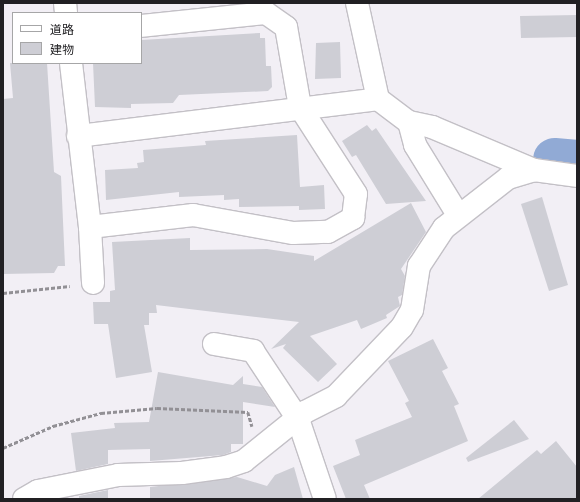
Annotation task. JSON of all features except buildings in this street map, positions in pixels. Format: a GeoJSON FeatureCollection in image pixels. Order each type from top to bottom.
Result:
{"type":"FeatureCollection","features":[{"type":"Feature","properties":{"kind":"street"},"geometry":{"type":"LineString","coordinates":[[357,3],[378,99]]}},
{"type":"Feature","properties":{"kind":"street"},"geometry":{"type":"LineString","coordinates":[[90,227],[193,215],[293,234],[328,232],[353,218],[356,194],[300,107],[286,27],[266,13],[142,26]]}},
{"type":"Feature","properties":{"kind":"street"},"geometry":{"type":"LineString","coordinates":[[71,64],[78,136],[90,227],[83,284]]}},
{"type":"Feature","properties":{"kind":"street"},"geometry":{"type":"LineString","coordinates":[[78,136],[300,107],[378,99],[410,122],[432,127],[534,170],[577,176]]}},
{"type":"Feature","properties":{"kind":"street"},"geometry":{"type":"LineString","coordinates":[[410,122],[415,145],[458,215]]}},
{"type":"Feature","properties":{"kind":"street"},"geometry":{"type":"LineString","coordinates":[[24,499],[38,491],[64,493],[118,475],[182,473],[226,467],[244,461],[298,419],[336,396],[402,327],[412,310],[419,266],[444,228],[458,215],[508,178],[534,170]]}},
{"type":"Feature","properties":{"kind":"street"},"geometry":{"type":"LineString","coordinates":[[214,344],[254,351],[298,419],[325,499]]}},
{"type":"Feature","properties":{"kind":"path"},"geometry":{"type":"LineString","coordinates":[[3,293],[83,284]]}},
{"type":"Feature","properties":{"kind":"path"},"geometry":{"type":"LineString","coordinates":[[3,448],[53,426],[101,413],[157,408],[248,412],[259,449]]}},
{"type":"Feature","properties":{"kind":"waterway"},"geometry":{"type":"LineString","coordinates":[[554,159],[577,161]]}}]}
